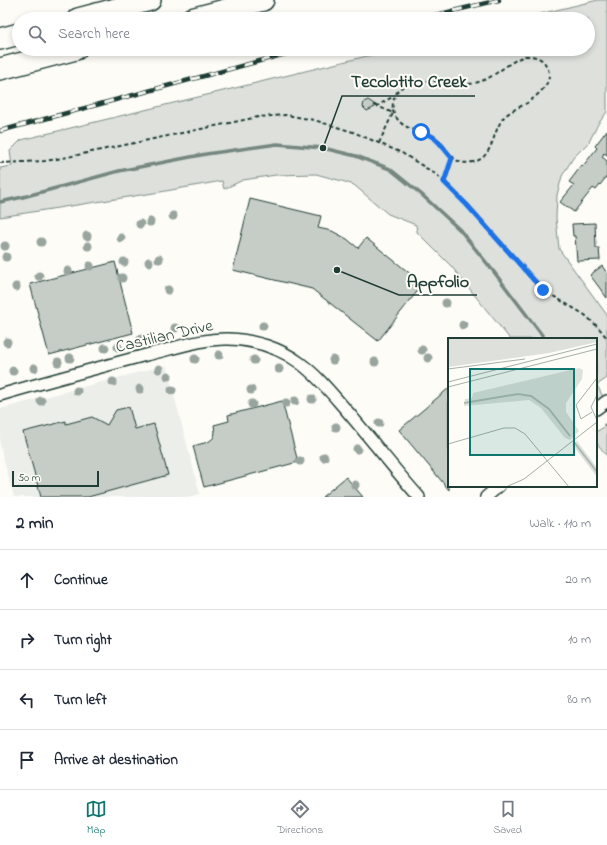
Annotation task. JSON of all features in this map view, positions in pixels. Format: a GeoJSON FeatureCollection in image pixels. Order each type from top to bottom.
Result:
{"type":"FeatureCollection","features":[{"type":"Feature","properties":{"kind":"highway"},"geometry":{"type":"LineString","coordinates":[[105,12],[150,0]]}},
{"type":"Feature","properties":{"kind":"highway"},"geometry":{"type":"LineString","coordinates":[[218,12],[263,0]]}},
{"type":"Feature","properties":{"kind":"highway"},"geometry":{"type":"LineString","coordinates":[[0,39],[12,36]]}},
{"type":"Feature","properties":{"kind":"highway"},"geometry":{"type":"LineString","coordinates":[[0,69],[49,56]]}},
{"type":"Feature","properties":{"kind":"street","name":"Castilian Drive"},"geometry":{"type":"LineString","coordinates":[[0,395],[119,362],[200,342],[229,339],[261,344],[299,362],[319,379],[419,497]]}},
{"type":"Feature","properties":{"kind":"street"},"geometry":{"type":"LineString","coordinates":[[597,408],[607,401]]}},
{"type":"Feature","properties":{"kind":"street"},"geometry":{"type":"LineString","coordinates":[[486,497],[498,487]]}},
{"type":"Feature","properties":{"kind":"path"},"geometry":{"type":"LineString","coordinates":[[372,105],[393,113],[402,125],[435,138],[440,142],[452,158],[460,162],[474,162],[480,160],[491,148],[498,128],[504,117],[527,103],[539,94],[548,84],[550,77],[549,71],[546,64],[540,59],[534,56],[525,56],[518,58],[487,79],[476,83],[465,84],[432,81],[415,82],[405,85],[398,90],[395,96],[393,102],[393,113],[379,143]]}},
{"type":"Feature","properties":{"kind":"path"},"geometry":{"type":"LineString","coordinates":[[377,106],[395,96]]}},
{"type":"Feature","properties":{"kind":"path"},"geometry":{"type":"LineString","coordinates":[[0,163],[51,160],[258,117],[286,115],[314,120],[353,132],[402,153],[437,175],[467,205],[543,290],[585,315],[607,338]]}},
{"type":"Feature","properties":{"kind":"path"},"geometry":{"type":"LineString","coordinates":[[444,182],[452,158]]}},
{"type":"Feature","properties":{"kind":"shaded area"},"geometry":{"type":"Polygon","coordinates":[[[598,0],[607,0],[607,112],[598,124],[589,142],[573,158],[562,176],[557,195],[556,218],[559,249],[607,315],[607,378],[597,385],[597,338],[509,338],[451,266],[417,232],[416,225],[388,214],[354,185],[342,181],[316,174],[276,175],[243,180],[224,189],[222,181],[0,217],[0,168],[12,166],[10,151],[21,140],[367,56],[595,56],[595,12],[548,12],[598,0]]]}},
{"type":"Feature","properties":{"kind":"shaded area"},"geometry":{"type":"Polygon","coordinates":[[[166,365],[200,494],[189,497],[14,497],[0,446],[0,409],[166,365]]]}},
{"type":"Feature","properties":{"kind":"shaded area"},"geometry":{"type":"Polygon","coordinates":[[[597,385],[604,399],[597,403],[597,385]]]}},
{"type":"Feature","properties":{"kind":"shaded area"},"geometry":{"type":"Polygon","coordinates":[[[607,425],[607,456],[597,443],[597,431],[607,425]]]}},
{"type":"Feature","properties":{"kind":"building"},"geometry":{"type":"Polygon","coordinates":[[[368,100],[377,106],[367,111],[363,107],[364,102],[368,100]]]}},
{"type":"Feature","properties":{"kind":"building"},"geometry":{"type":"Polygon","coordinates":[[[607,130],[607,155],[604,153],[602,157],[607,161],[607,176],[596,190],[593,188],[574,212],[560,202],[574,185],[569,182],[597,148],[595,146],[607,130]]]}},
{"type":"Feature","properties":{"kind":"building"},"geometry":{"type":"Polygon","coordinates":[[[250,199],[321,216],[318,228],[332,231],[347,239],[358,248],[366,238],[423,284],[378,341],[312,289],[233,270],[250,199]]]}},
{"type":"Feature","properties":{"kind":"building"},"geometry":{"type":"Polygon","coordinates":[[[595,223],[596,248],[599,248],[600,260],[577,261],[575,236],[573,236],[572,224],[595,223]]]}},
{"type":"Feature","properties":{"kind":"building"},"geometry":{"type":"Polygon","coordinates":[[[115,262],[133,333],[49,355],[30,284],[115,262]]]}},
{"type":"Feature","properties":{"kind":"building"},"geometry":{"type":"Polygon","coordinates":[[[602,266],[607,273],[607,298],[590,275],[602,266]]]}},
{"type":"Feature","properties":{"kind":"building"},"geometry":{"type":"Polygon","coordinates":[[[448,389],[449,490],[399,430],[448,389]]]}},
{"type":"Feature","properties":{"kind":"building"},"geometry":{"type":"Polygon","coordinates":[[[282,401],[298,462],[204,487],[193,446],[211,440],[214,437],[215,432],[214,425],[229,421],[228,415],[282,401]]]}},
{"type":"Feature","properties":{"kind":"building"},"geometry":{"type":"Polygon","coordinates":[[[129,407],[135,429],[154,424],[168,475],[88,497],[41,497],[23,432],[66,421],[66,424],[92,417],[107,425],[116,410],[129,407]]]}},
{"type":"Feature","properties":{"kind":"building"},"geometry":{"type":"Polygon","coordinates":[[[346,477],[363,497],[322,497],[346,477]]]}},
{"type":"Feature","properties":{"kind":"waterway"},"geometry":{"type":"LineString","coordinates":[[0,202],[119,171],[206,154],[277,144],[323,148],[356,156],[390,169],[421,194],[460,230],[544,338]]}},
{"type":"Feature","properties":{"kind":"railway"},"geometry":{"type":"LineString","coordinates":[[448,12],[499,0]]}},
{"type":"Feature","properties":{"kind":"railway"},"geometry":{"type":"LineString","coordinates":[[0,131],[278,56]]}},
{"type":"Feature","properties":{"kind":"place","name":"Tecolotito Creek"},"geometry":{"type":"Point","coordinates":[323,148]}},
{"type":"Feature","properties":{"kind":"place","name":"Appfolio"},"geometry":{"type":"Point","coordinates":[337,270]}},
{"type":"Feature","properties":{"kind":"route"},"geometry":{"type":"LineString","coordinates":[[421,132],[428,134],[440,142],[452,158],[444,182],[467,205],[543,290]]}}]}
